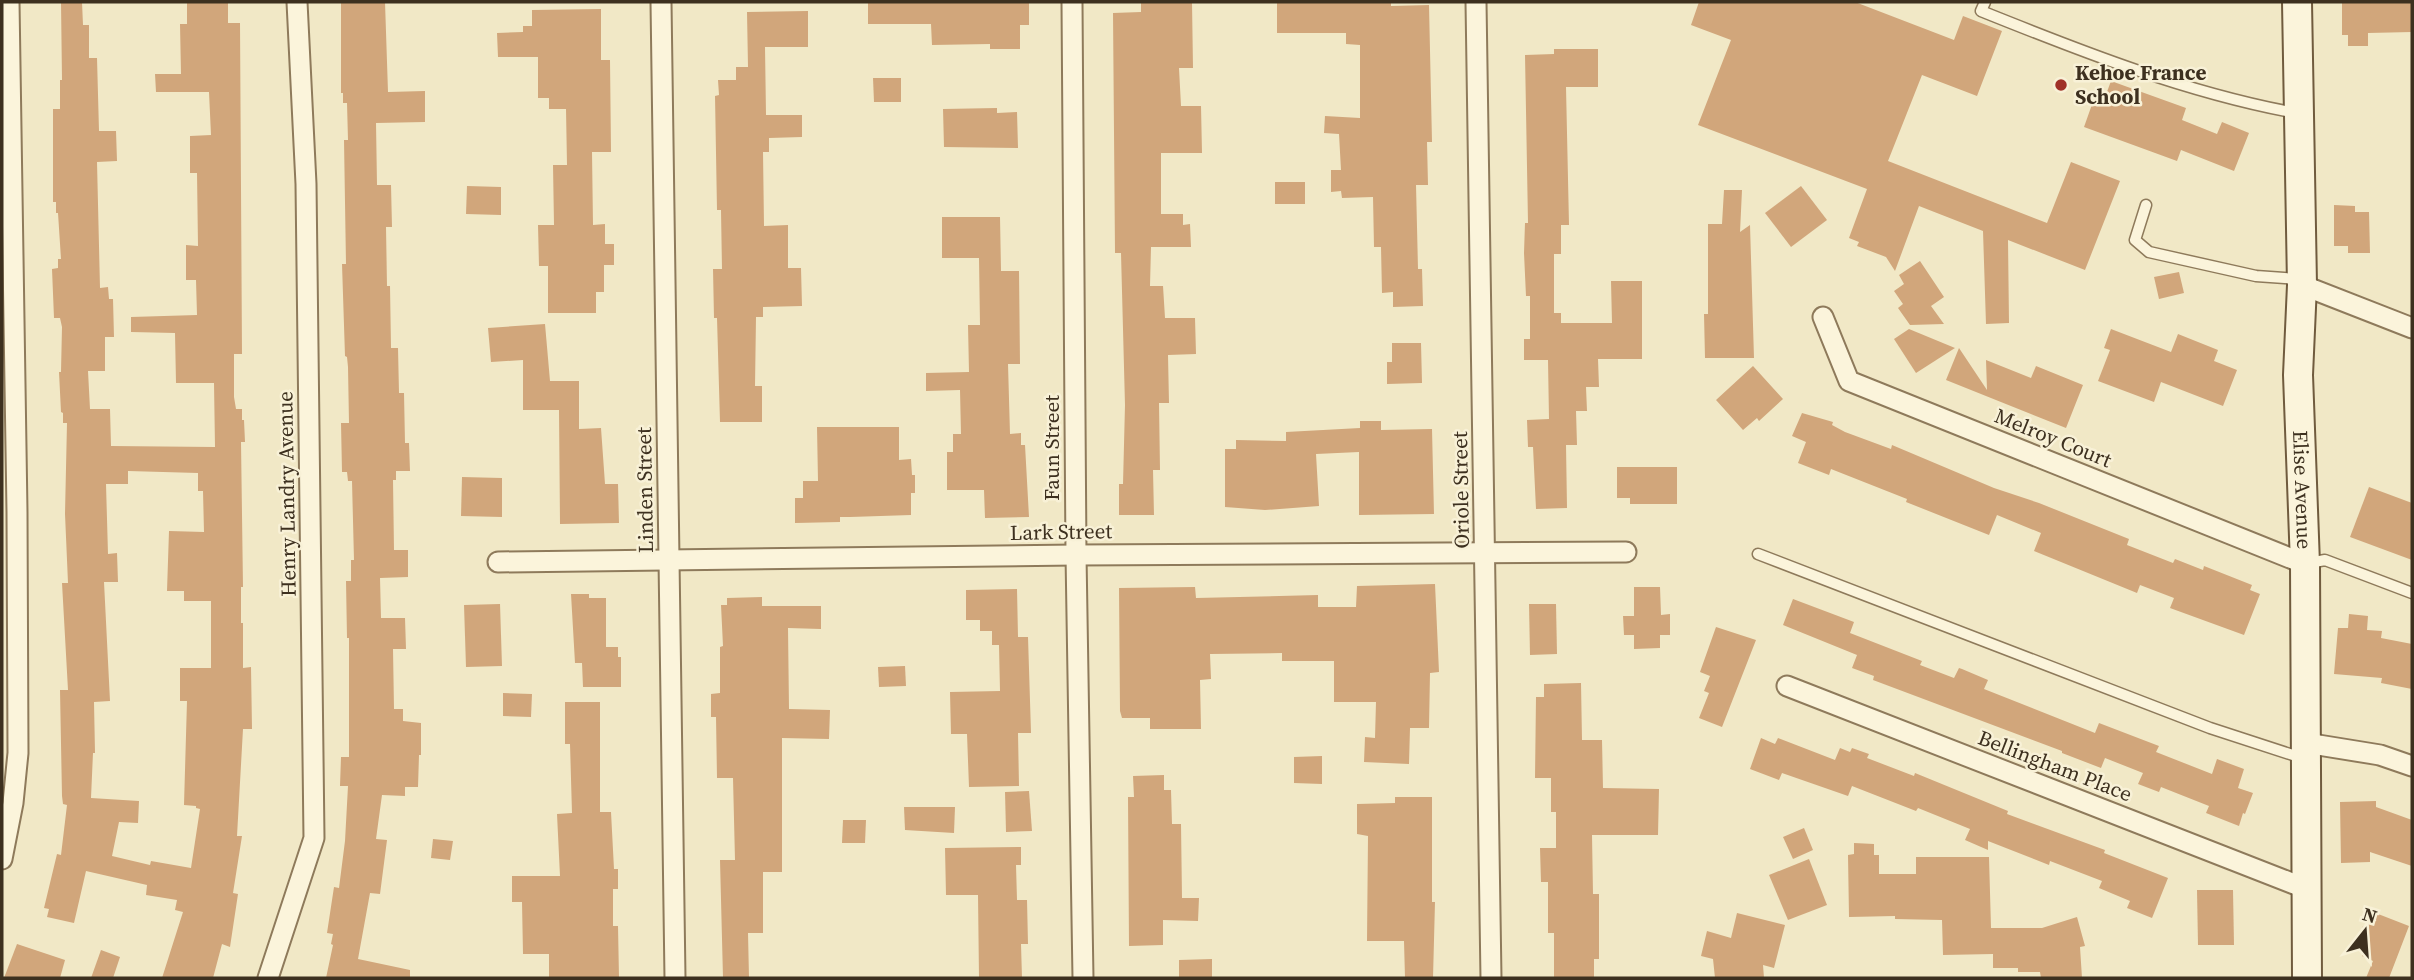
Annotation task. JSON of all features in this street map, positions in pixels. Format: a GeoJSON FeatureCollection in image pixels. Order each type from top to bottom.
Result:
{"type":"FeatureCollection","features":[{"type":"Feature","properties":{"kind":"street"},"geometry":{"type":"LineString","coordinates":[[2,859],[13,803],[18,753],[9,2]]}},
{"type":"Feature","properties":{"kind":"street","name":"Henry Landry Avenue"},"geometry":{"type":"LineString","coordinates":[[268,978],[314,838],[306,184],[297,2]]}},
{"type":"Feature","properties":{"kind":"street","name":"Linden Street"},"geometry":{"type":"LineString","coordinates":[[661,2],[674,978]]}},
{"type":"Feature","properties":{"kind":"street","name":"Faun Street"},"geometry":{"type":"LineString","coordinates":[[1072,2],[1076,555],[1083,978]]}},
{"type":"Feature","properties":{"kind":"street","name":"Oriole Street"},"geometry":{"type":"LineString","coordinates":[[1476,2],[1491,978]]}},
{"type":"Feature","properties":{"kind":"street","name":"Elise Avenue"},"geometry":{"type":"LineString","coordinates":[[2297,2],[2302,282],[2298,375],[2305,564],[2307,978]]}},
{"type":"Feature","properties":{"kind":"street"},"geometry":{"type":"LineString","coordinates":[[2302,282],[2412,328]]}},
{"type":"Feature","properties":{"kind":"street","name":"Melroy Court"},"geometry":{"type":"LineString","coordinates":[[1823,317],[1849,381],[2305,564]]}},
{"type":"Feature","properties":{"kind":"street","name":"Lark Street"},"geometry":{"type":"LineString","coordinates":[[498,562],[1626,552]]}},
{"type":"Feature","properties":{"kind":"street","name":"Bellingham Place"},"geometry":{"type":"LineString","coordinates":[[1787,686],[2307,889]]}},
{"type":"Feature","properties":{"kind":"street"},"geometry":{"type":"LineString","coordinates":[[2306,751],[2380,755],[2412,766]]}},
{"type":"Feature","properties":{"kind":"lane"},"geometry":{"type":"LineString","coordinates":[[1985,2],[1980,11],[2112,63],[2252,105],[2299,113]]}},
{"type":"Feature","properties":{"kind":"lane"},"geometry":{"type":"LineString","coordinates":[[2146,205],[2135,240],[2149,252],[2256,276],[2302,282]]}},
{"type":"Feature","properties":{"kind":"lane"},"geometry":{"type":"LineString","coordinates":[[1758,554],[2210,728],[2306,751]]}},
{"type":"Feature","properties":{"kind":"lane"},"geometry":{"type":"LineString","coordinates":[[2305,564],[2325,559],[2412,593]]}},
{"type":"Feature","properties":{"kind":"building"},"geometry":{"type":"Polygon","coordinates":[[[61,2],[82,2],[83,25],[89,25],[89,58],[97,58],[99,131],[116,131],[117,161],[97,162],[100,288],[108,287],[109,299],[113,299],[114,337],[105,337],[105,371],[88,371],[90,409],[110,409],[111,446],[215,447],[214,383],[176,383],[175,333],[131,332],[131,317],[197,315],[196,280],[186,280],[186,245],[198,246],[197,173],[190,173],[190,136],[211,135],[209,92],[156,92],[155,74],[181,74],[180,24],[187,24],[187,2],[228,2],[228,23],[240,23],[242,354],[234,354],[234,397],[236,409],[242,409],[244,420],[245,442],[241,442],[241,623],[243,668],[251,667],[252,729],[243,729],[237,836],[242,836],[233,893],[238,894],[230,947],[222,944],[213,978],[162,978],[183,912],[175,910],[177,900],[146,895],[147,885],[86,871],[74,923],[47,917],[49,909],[44,908],[57,854],[61,855],[67,805],[63,804],[62,796],[60,690],[68,690],[62,583],[68,583],[65,514],[67,423],[63,423],[61,412],[59,372],[62,327],[60,318],[54,318],[52,269],[58,268],[58,259],[61,259],[58,213],[56,202],[53,202],[53,109],[60,109],[61,2]],[[128,471],[128,484],[106,484],[108,554],[117,553],[118,582],[104,582],[110,701],[94,702],[95,753],[91,798],[139,801],[138,823],[119,822],[112,856],[150,865],[151,861],[191,868],[200,809],[184,805],[187,701],[180,701],[180,668],[211,668],[211,601],[184,601],[184,591],[167,591],[169,531],[204,532],[203,491],[198,491],[198,473],[128,471]]]}},
{"type":"Feature","properties":{"kind":"building"},"geometry":{"type":"Polygon","coordinates":[[[341,2],[385,2],[388,92],[425,91],[425,122],[376,123],[377,185],[391,185],[392,227],[386,227],[391,348],[398,348],[399,393],[404,393],[405,443],[409,443],[410,471],[396,471],[396,480],[393,480],[394,550],[408,550],[408,577],[380,578],[381,618],[405,618],[406,649],[393,649],[394,709],[403,709],[403,721],[421,723],[421,755],[418,787],[405,787],[405,796],[382,795],[376,839],[387,840],[380,894],[370,893],[358,959],[410,970],[410,978],[326,978],[333,945],[333,934],[327,933],[334,887],[339,888],[345,841],[348,786],[340,786],[341,757],[349,757],[346,581],[351,581],[351,560],[354,560],[352,481],[348,481],[347,472],[342,472],[341,423],[349,423],[342,264],[346,264],[344,140],[348,140],[347,103],[343,103],[341,93],[341,2]]]}},
{"type":"Feature","properties":{"kind":"building"},"geometry":{"type":"Polygon","coordinates":[[[868,2],[1029,2],[1029,25],[1020,25],[1020,49],[990,49],[990,44],[932,45],[931,24],[868,24],[868,2]]]}},
{"type":"Feature","properties":{"kind":"building"},"geometry":{"type":"Polygon","coordinates":[[[1141,2],[1192,2],[1193,68],[1179,68],[1181,106],[1201,106],[1202,153],[1161,153],[1161,214],[1183,214],[1183,225],[1190,224],[1191,247],[1151,247],[1150,286],[1163,286],[1165,318],[1195,318],[1196,354],[1168,355],[1169,403],[1159,403],[1160,470],[1153,470],[1154,515],[1119,515],[1119,484],[1123,484],[1125,405],[1121,253],[1115,253],[1113,13],[1141,12],[1141,2]]]}},
{"type":"Feature","properties":{"kind":"building"},"geometry":{"type":"Polygon","coordinates":[[[1277,2],[1391,2],[1391,6],[1429,5],[1432,142],[1427,142],[1428,185],[1416,185],[1418,269],[1422,269],[1423,306],[1393,307],[1393,292],[1382,293],[1381,247],[1374,247],[1373,197],[1342,198],[1341,191],[1331,192],[1331,170],[1341,170],[1339,134],[1324,133],[1325,116],[1360,118],[1360,45],[1346,44],[1346,33],[1277,33],[1277,2]]]}},
{"type":"Feature","properties":{"kind":"building"},"geometry":{"type":"Polygon","coordinates":[[[1699,2],[1855,2],[1954,40],[1963,16],[2002,31],[1977,96],[1922,75],[1888,161],[2047,223],[2071,162],[2120,181],[2085,270],[2008,240],[2009,323],[1986,324],[1983,231],[1919,206],[1895,271],[1886,257],[1857,246],[1859,242],[1849,238],[1867,189],[1698,125],[1731,40],[1691,25],[1699,2]]]}},
{"type":"Feature","properties":{"kind":"building"},"geometry":{"type":"Polygon","coordinates":[[[2342,2],[2412,2],[2412,32],[2368,33],[2368,46],[2348,46],[2348,35],[2342,35],[2342,2]]]}},
{"type":"Feature","properties":{"kind":"building"},"geometry":{"type":"Polygon","coordinates":[[[601,9],[601,60],[610,60],[611,152],[592,152],[593,225],[605,224],[605,244],[614,244],[614,265],[604,265],[604,292],[596,292],[596,313],[548,313],[548,266],[539,266],[538,225],[554,225],[553,165],[567,165],[566,109],[549,109],[549,98],[538,98],[538,57],[498,57],[497,33],[523,32],[523,26],[532,26],[532,10],[601,9]]]}},
{"type":"Feature","properties":{"kind":"building"},"geometry":{"type":"Polygon","coordinates":[[[808,11],[808,47],[765,47],[766,115],[802,115],[802,137],[769,138],[769,152],[763,152],[764,226],[788,225],[788,268],[801,268],[802,306],[763,307],[763,317],[756,317],[755,386],[762,386],[762,422],[720,422],[713,269],[722,269],[721,210],[717,210],[715,96],[719,95],[718,80],[736,80],[736,67],[748,67],[747,12],[808,11]]]}},
{"type":"Feature","properties":{"kind":"building"},"geometry":{"type":"Polygon","coordinates":[[[1554,49],[1598,49],[1598,87],[1566,87],[1569,225],[1561,225],[1561,254],[1554,254],[1554,313],[1561,313],[1561,323],[1612,323],[1611,281],[1642,281],[1642,359],[1598,359],[1599,387],[1586,387],[1587,411],[1576,411],[1577,445],[1566,445],[1567,508],[1536,509],[1533,447],[1528,447],[1527,420],[1549,419],[1548,360],[1524,360],[1524,339],[1530,339],[1530,296],[1526,296],[1524,253],[1525,223],[1528,223],[1525,55],[1554,54],[1554,49]]]}},
{"type":"Feature","properties":{"kind":"building"},"geometry":{"type":"Polygon","coordinates":[[[873,78],[901,78],[901,102],[874,102],[873,78]]]}},
{"type":"Feature","properties":{"kind":"building"},"geometry":{"type":"Polygon","coordinates":[[[2111,81],[2186,108],[2182,120],[2217,134],[2222,122],[2249,133],[2234,171],[2181,150],[2177,161],[2084,127],[2095,96],[2104,100],[2111,81]]]}},
{"type":"Feature","properties":{"kind":"building"},"geometry":{"type":"Polygon","coordinates":[[[997,108],[997,113],[1017,112],[1018,148],[944,147],[943,109],[997,108]]]}},
{"type":"Feature","properties":{"kind":"building"},"geometry":{"type":"Polygon","coordinates":[[[1275,182],[1305,182],[1305,204],[1275,204],[1275,182]]]}},
{"type":"Feature","properties":{"kind":"building"},"geometry":{"type":"Polygon","coordinates":[[[467,186],[501,187],[501,215],[466,214],[467,186]]]}},
{"type":"Feature","properties":{"kind":"building"},"geometry":{"type":"Polygon","coordinates":[[[1801,186],[1827,220],[1791,247],[1765,213],[1801,186]]]}},
{"type":"Feature","properties":{"kind":"building"},"geometry":{"type":"Polygon","coordinates":[[[1724,190],[1742,190],[1740,232],[1750,225],[1754,358],[1705,358],[1708,224],[1722,224],[1724,190]]]}},
{"type":"Feature","properties":{"kind":"building"},"geometry":{"type":"Polygon","coordinates":[[[2334,205],[2355,206],[2355,212],[2369,212],[2370,253],[2348,253],[2348,246],[2334,246],[2334,205]]]}},
{"type":"Feature","properties":{"kind":"building"},"geometry":{"type":"Polygon","coordinates":[[[942,217],[1000,217],[1001,271],[1019,271],[1020,364],[1008,364],[1010,434],[1021,433],[1021,445],[1025,445],[1029,517],[985,518],[984,490],[947,490],[947,452],[953,452],[953,434],[961,434],[960,390],[926,391],[926,373],[969,372],[968,325],[980,325],[979,258],[942,258],[942,217]]]}},
{"type":"Feature","properties":{"kind":"building"},"geometry":{"type":"Polygon","coordinates":[[[1920,261],[1944,297],[1931,306],[1944,324],[1910,325],[1898,308],[1903,304],[1894,291],[1904,284],[1899,275],[1920,261]]]}},
{"type":"Feature","properties":{"kind":"building"},"geometry":{"type":"Polygon","coordinates":[[[2179,272],[2184,293],[2159,299],[2154,277],[2179,272]]]}},
{"type":"Feature","properties":{"kind":"building"},"geometry":{"type":"Polygon","coordinates":[[[545,324],[550,381],[579,381],[579,429],[601,428],[605,484],[618,484],[619,523],[560,524],[559,410],[523,410],[523,360],[491,362],[488,328],[545,324]]]}},
{"type":"Feature","properties":{"kind":"building"},"geometry":{"type":"Polygon","coordinates":[[[1909,329],[1955,348],[1916,373],[1894,339],[1909,329]]]}},
{"type":"Feature","properties":{"kind":"building"},"geometry":{"type":"Polygon","coordinates":[[[2111,329],[2171,352],[2178,334],[2218,350],[2214,361],[2237,370],[2223,406],[2161,382],[2154,402],[2098,381],[2110,350],[2104,348],[2111,329]]]}},
{"type":"Feature","properties":{"kind":"building"},"geometry":{"type":"Polygon","coordinates":[[[1392,343],[1421,343],[1422,383],[1387,384],[1387,362],[1392,362],[1392,343]]]}},
{"type":"Feature","properties":{"kind":"building"},"geometry":{"type":"Polygon","coordinates":[[[1959,348],[1987,390],[1986,360],[2031,378],[2036,366],[2083,385],[2066,428],[1946,380],[1959,348]]]}},
{"type":"Feature","properties":{"kind":"building"},"geometry":{"type":"Polygon","coordinates":[[[1753,366],[1783,399],[1759,421],[1757,418],[1743,430],[1716,400],[1753,366]]]}},
{"type":"Feature","properties":{"kind":"building"},"geometry":{"type":"Polygon","coordinates":[[[1802,413],[1833,422],[1832,425],[1845,432],[1891,449],[1892,445],[1994,488],[2129,539],[2127,545],[2173,563],[2175,559],[2203,570],[2204,566],[2252,585],[2250,590],[2260,594],[2244,635],[2170,608],[2174,598],[2140,585],[2137,593],[2034,551],[2041,533],[1997,515],[1989,535],[1831,469],[1829,475],[1798,463],[1806,442],[1792,436],[1802,413]]]}},
{"type":"Feature","properties":{"kind":"building"},"geometry":{"type":"Polygon","coordinates":[[[1360,421],[1381,421],[1381,430],[1432,429],[1434,514],[1359,515],[1359,452],[1316,454],[1319,506],[1265,510],[1225,507],[1225,449],[1236,449],[1236,440],[1286,441],[1286,432],[1360,428],[1360,421]]]}},
{"type":"Feature","properties":{"kind":"building"},"geometry":{"type":"Polygon","coordinates":[[[817,427],[899,427],[899,460],[911,459],[912,475],[915,475],[915,493],[911,493],[911,515],[840,517],[840,522],[795,523],[795,498],[803,498],[803,481],[818,481],[817,427]]]}},
{"type":"Feature","properties":{"kind":"building"},"geometry":{"type":"Polygon","coordinates":[[[1617,467],[1677,467],[1677,504],[1630,504],[1630,498],[1617,498],[1617,467]]]}},
{"type":"Feature","properties":{"kind":"building"},"geometry":{"type":"Polygon","coordinates":[[[462,477],[502,478],[502,517],[461,516],[462,477]]]}},
{"type":"Feature","properties":{"kind":"building"},"geometry":{"type":"Polygon","coordinates":[[[2369,487],[2412,503],[2412,560],[2350,537],[2369,487]]]}},
{"type":"Feature","properties":{"kind":"building"},"geometry":{"type":"Polygon","coordinates":[[[1435,584],[1439,672],[1430,673],[1429,728],[1410,728],[1409,764],[1364,762],[1365,737],[1375,738],[1376,702],[1334,702],[1334,661],[1282,661],[1282,653],[1210,654],[1211,679],[1200,680],[1201,729],[1150,729],[1150,718],[1122,718],[1119,588],[1195,587],[1196,598],[1318,595],[1318,607],[1356,607],[1357,586],[1435,584]]]}},
{"type":"Feature","properties":{"kind":"building"},"geometry":{"type":"Polygon","coordinates":[[[1634,587],[1660,587],[1661,615],[1670,614],[1670,635],[1660,635],[1660,648],[1634,649],[1634,635],[1624,635],[1623,616],[1634,616],[1634,587]]]}},
{"type":"Feature","properties":{"kind":"building"},"geometry":{"type":"Polygon","coordinates":[[[1017,589],[1018,637],[1028,637],[1031,733],[1018,733],[1019,786],[969,787],[967,734],[951,734],[950,692],[1000,691],[999,645],[992,645],[992,631],[980,631],[980,620],[966,620],[966,590],[1017,589]]]}},
{"type":"Feature","properties":{"kind":"building"},"geometry":{"type":"Polygon","coordinates":[[[571,594],[606,598],[606,647],[618,647],[618,657],[621,657],[621,687],[583,687],[582,663],[575,663],[571,594]]]}},
{"type":"Feature","properties":{"kind":"building"},"geometry":{"type":"Polygon","coordinates":[[[762,597],[762,606],[821,606],[821,629],[788,628],[789,709],[830,710],[829,739],[782,738],[782,872],[763,872],[763,933],[748,933],[749,978],[723,978],[720,860],[735,860],[733,778],[717,778],[716,717],[711,717],[711,694],[720,693],[720,647],[723,646],[721,605],[727,605],[727,598],[762,597]]]}},
{"type":"Feature","properties":{"kind":"building"},"geometry":{"type":"Polygon","coordinates":[[[1793,599],[1854,622],[1850,633],[1922,661],[1920,665],[1954,678],[1959,668],[1962,669],[1988,680],[1984,689],[2095,733],[2099,723],[2159,746],[2156,752],[2212,774],[2217,759],[2244,769],[2238,788],[2253,793],[2245,814],[2243,813],[2239,826],[2206,813],[2209,806],[2161,787],[2159,792],[2138,784],[2143,773],[2105,758],[2101,768],[1873,680],[1874,676],[1852,668],[1857,655],[1783,625],[1793,599]]]}},
{"type":"Feature","properties":{"kind":"building"},"geometry":{"type":"Polygon","coordinates":[[[500,604],[502,666],[466,667],[464,605],[500,604]]]}},
{"type":"Feature","properties":{"kind":"building"},"geometry":{"type":"Polygon","coordinates":[[[1529,604],[1556,604],[1557,654],[1530,655],[1529,604]]]}},
{"type":"Feature","properties":{"kind":"building"},"geometry":{"type":"Polygon","coordinates":[[[2349,614],[2368,616],[2367,630],[2382,631],[2381,638],[2412,644],[2412,689],[2381,683],[2382,678],[2334,674],[2338,628],[2348,628],[2349,614]]]}},
{"type":"Feature","properties":{"kind":"building"},"geometry":{"type":"Polygon","coordinates":[[[1716,627],[1756,640],[1722,727],[1699,718],[1709,693],[1704,691],[1710,676],[1700,672],[1716,627]]]}},
{"type":"Feature","properties":{"kind":"building"},"geometry":{"type":"Polygon","coordinates":[[[905,666],[906,686],[879,687],[878,667],[905,666]]]}},
{"type":"Feature","properties":{"kind":"building"},"geometry":{"type":"Polygon","coordinates":[[[1581,683],[1582,740],[1602,740],[1603,788],[1659,789],[1658,835],[1592,835],[1593,894],[1599,894],[1599,959],[1594,959],[1594,978],[1554,978],[1554,933],[1548,933],[1548,882],[1541,882],[1540,848],[1556,848],[1556,812],[1551,812],[1551,778],[1535,778],[1536,697],[1544,697],[1544,684],[1581,683]]]}},
{"type":"Feature","properties":{"kind":"building"},"geometry":{"type":"Polygon","coordinates":[[[503,693],[532,694],[531,717],[503,716],[503,693]]]}},
{"type":"Feature","properties":{"kind":"building"},"geometry":{"type":"Polygon","coordinates":[[[565,702],[600,702],[600,812],[611,812],[614,869],[618,869],[618,889],[613,889],[613,926],[618,926],[619,978],[549,978],[549,954],[523,954],[522,902],[512,902],[512,876],[560,876],[557,814],[572,813],[570,744],[565,744],[565,702]]]}},
{"type":"Feature","properties":{"kind":"building"},"geometry":{"type":"Polygon","coordinates":[[[1761,738],[1775,744],[1778,738],[1835,760],[1840,748],[1850,752],[1852,748],[1869,754],[1867,758],[1914,776],[1915,773],[2008,811],[2007,814],[2105,850],[2104,853],[2168,878],[2152,918],[2127,908],[2130,901],[2099,888],[2102,881],[2050,861],[2049,865],[1988,841],[1988,850],[1965,840],[1970,829],[1918,808],[1916,811],[1852,786],[1848,796],[1782,773],[1779,780],[1750,769],[1761,738]]]}},
{"type":"Feature","properties":{"kind":"building"},"geometry":{"type":"Polygon","coordinates":[[[1322,756],[1322,784],[1294,783],[1294,757],[1322,756]]]}},
{"type":"Feature","properties":{"kind":"building"},"geometry":{"type":"Polygon","coordinates":[[[1164,775],[1164,790],[1171,790],[1172,824],[1181,824],[1182,898],[1199,898],[1198,921],[1163,920],[1163,945],[1129,946],[1128,797],[1134,797],[1133,776],[1164,775]]]}},
{"type":"Feature","properties":{"kind":"building"},"geometry":{"type":"Polygon","coordinates":[[[1029,791],[1032,831],[1006,832],[1005,792],[1029,791]]]}},
{"type":"Feature","properties":{"kind":"building"},"geometry":{"type":"Polygon","coordinates":[[[1395,797],[1432,797],[1432,902],[1435,902],[1433,978],[1405,978],[1404,941],[1367,941],[1368,836],[1357,834],[1357,804],[1395,803],[1395,797]]]}},
{"type":"Feature","properties":{"kind":"building"},"geometry":{"type":"Polygon","coordinates":[[[2376,801],[2376,807],[2412,820],[2412,866],[2370,852],[2370,862],[2341,863],[2340,802],[2376,801]]]}},
{"type":"Feature","properties":{"kind":"building"},"geometry":{"type":"Polygon","coordinates":[[[904,807],[955,807],[954,833],[905,830],[904,807]]]}},
{"type":"Feature","properties":{"kind":"building"},"geometry":{"type":"Polygon","coordinates":[[[843,820],[866,820],[865,843],[842,843],[843,820]]]}},
{"type":"Feature","properties":{"kind":"building"},"geometry":{"type":"Polygon","coordinates":[[[1804,828],[1813,850],[1793,859],[1783,837],[1804,828]]]}},
{"type":"Feature","properties":{"kind":"building"},"geometry":{"type":"Polygon","coordinates":[[[433,839],[453,841],[450,860],[431,858],[433,839]]]}},
{"type":"Feature","properties":{"kind":"building"},"geometry":{"type":"Polygon","coordinates":[[[1854,843],[1874,844],[1874,855],[1879,855],[1879,874],[1916,874],[1916,857],[1989,857],[1991,928],[2042,928],[2077,917],[2085,946],[2080,947],[2082,978],[2041,978],[2040,972],[2018,972],[2018,968],[1993,968],[1993,954],[1943,955],[1942,920],[1895,919],[1895,916],[1849,917],[1848,855],[1854,854],[1854,843]]]}},
{"type":"Feature","properties":{"kind":"building"},"geometry":{"type":"Polygon","coordinates":[[[1021,847],[1021,865],[1016,865],[1017,900],[1027,900],[1028,944],[1021,944],[1022,978],[979,978],[978,895],[946,895],[945,848],[1021,847]]]}},
{"type":"Feature","properties":{"kind":"building"},"geometry":{"type":"Polygon","coordinates":[[[1809,859],[1827,905],[1788,920],[1769,875],[1809,859]]]}},
{"type":"Feature","properties":{"kind":"building"},"geometry":{"type":"Polygon","coordinates":[[[2197,890],[2233,890],[2234,945],[2198,945],[2197,890]]]}},
{"type":"Feature","properties":{"kind":"building"},"geometry":{"type":"Polygon","coordinates":[[[2373,912],[2409,926],[2389,978],[2366,978],[2373,961],[2362,956],[2365,949],[2356,945],[2363,926],[2367,927],[2373,912]]]}},
{"type":"Feature","properties":{"kind":"building"},"geometry":{"type":"Polygon","coordinates":[[[1737,913],[1785,925],[1774,968],[1763,965],[1764,978],[1715,978],[1713,959],[1701,956],[1707,931],[1731,938],[1737,913]]]}},
{"type":"Feature","properties":{"kind":"building"},"geometry":{"type":"Polygon","coordinates":[[[17,944],[65,960],[60,978],[4,978],[17,944]]]}},
{"type":"Feature","properties":{"kind":"building"},"geometry":{"type":"Polygon","coordinates":[[[101,950],[120,957],[113,978],[91,978],[101,950]]]}},
{"type":"Feature","properties":{"kind":"building"},"geometry":{"type":"Polygon","coordinates":[[[1212,959],[1212,978],[1179,978],[1179,960],[1212,959]]]}},
{"type":"Feature","properties":{"kind":"place","name":"Kehoe France School"},"geometry":{"type":"Point","coordinates":[2061,85]}}]}
